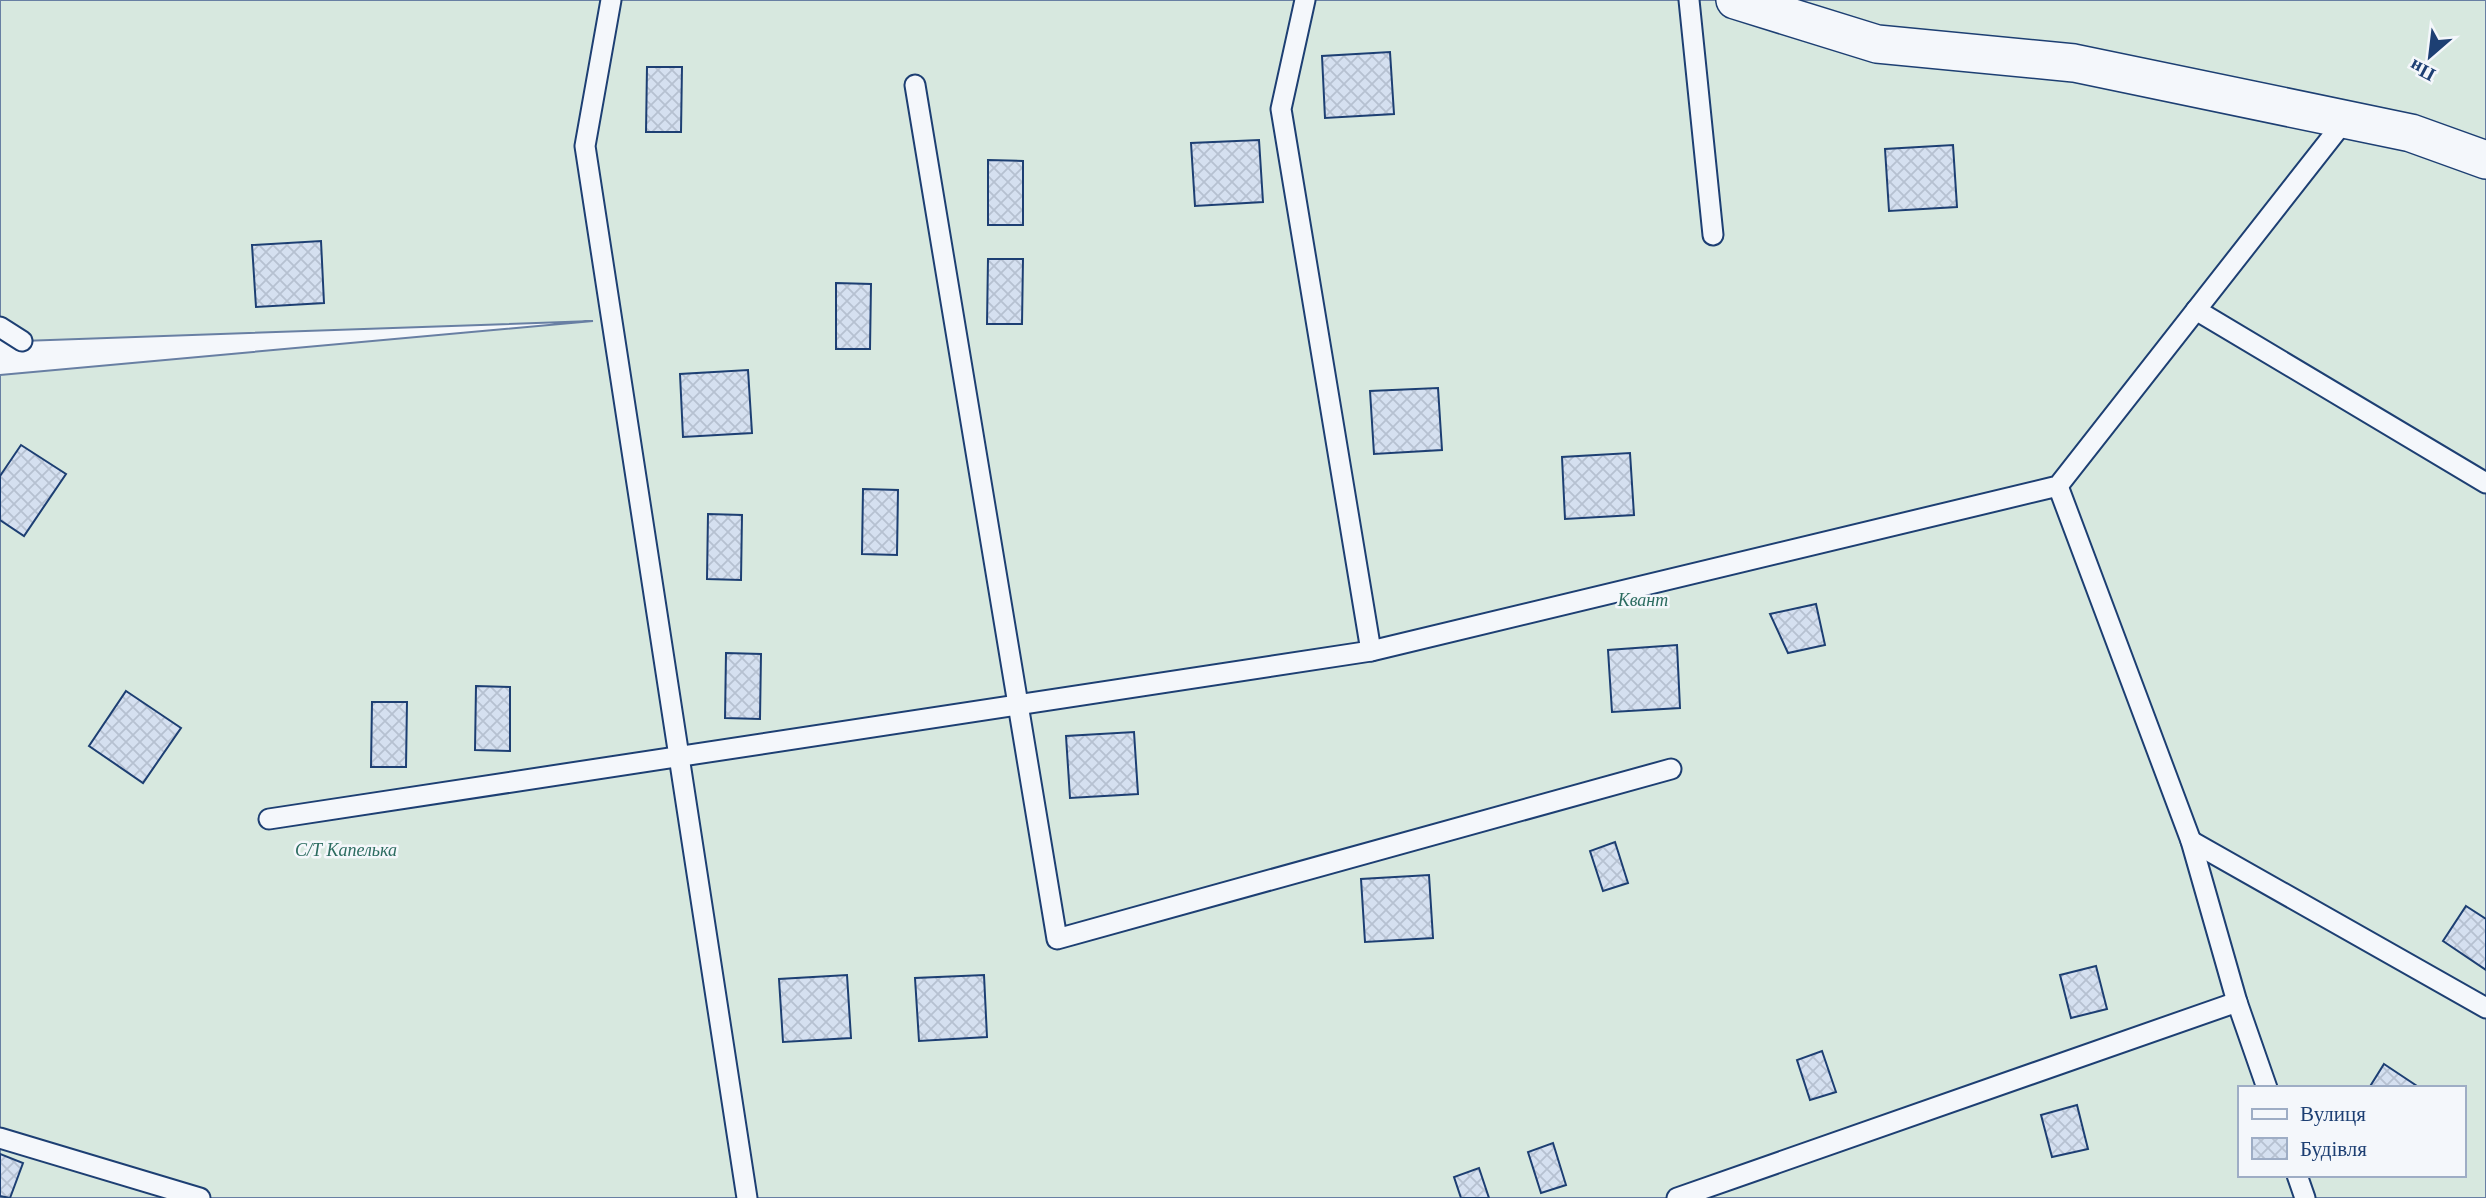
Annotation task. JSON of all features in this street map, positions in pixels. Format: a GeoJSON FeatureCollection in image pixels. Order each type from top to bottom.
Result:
{"type":"FeatureCollection","features":[{"type":"Feature","properties":{"kind":"street"},"geometry":{"type":"LineString","coordinates":[[1735,0],[1877,44],[2074,63],[2411,133],[2486,160]]}},
{"type":"Feature","properties":{"kind":"lane"},"geometry":{"type":"LineString","coordinates":[[611,0],[585,146],[747,1198]]}},
{"type":"Feature","properties":{"kind":"lane"},"geometry":{"type":"LineString","coordinates":[[1305,0],[1281,109],[1371,651]]}},
{"type":"Feature","properties":{"kind":"lane"},"geometry":{"type":"LineString","coordinates":[[1689,0],[1713,234]]}},
{"type":"Feature","properties":{"kind":"lane"},"geometry":{"type":"LineString","coordinates":[[915,85],[1057,939],[1671,769]]}},
{"type":"Feature","properties":{"kind":"lane"},"geometry":{"type":"LineString","coordinates":[[268,819],[1371,651],[2058,486],[2346,119]]}},
{"type":"Feature","properties":{"kind":"lane"},"geometry":{"type":"LineString","coordinates":[[2196,310],[2486,483]]}},
{"type":"Feature","properties":{"kind":"lane"},"geometry":{"type":"LineString","coordinates":[[0,327],[22,341]]}},
{"type":"Feature","properties":{"kind":"lane"},"geometry":{"type":"LineString","coordinates":[[2058,486],[2191,841],[2237,1002],[2266,1086]]}},
{"type":"Feature","properties":{"kind":"lane"},"geometry":{"type":"LineString","coordinates":[[2191,841],[2486,1008]]}},
{"type":"Feature","properties":{"kind":"lane"},"geometry":{"type":"LineString","coordinates":[[1677,1198],[2237,1002]]}},
{"type":"Feature","properties":{"kind":"lane"},"geometry":{"type":"LineString","coordinates":[[0,1138],[200,1198]]}},
{"type":"Feature","properties":{"kind":"lane"},"geometry":{"type":"LineString","coordinates":[[2298,1177],[2305,1198]]}},
{"type":"Feature","properties":{"kind":"green space","name":"Квант"},"geometry":{"type":"Polygon","coordinates":[[[0,0],[2486,0],[2486,1198],[0,1198],[0,375],[593,321],[22,341],[0,328],[0,0]]]}},
{"type":"Feature","properties":{"kind":"building"},"geometry":{"type":"Polygon","coordinates":[[[1390,52],[1394,114],[1325,118],[1322,56],[1390,52]]]}},
{"type":"Feature","properties":{"kind":"building"},"geometry":{"type":"Polygon","coordinates":[[[647,67],[682,67],[681,132],[646,132],[647,67]]]}},
{"type":"Feature","properties":{"kind":"building"},"geometry":{"type":"Polygon","coordinates":[[[1259,140],[1263,202],[1195,206],[1191,143],[1259,140]]]}},
{"type":"Feature","properties":{"kind":"building"},"geometry":{"type":"Polygon","coordinates":[[[1953,145],[1957,207],[1889,211],[1885,149],[1953,145]]]}},
{"type":"Feature","properties":{"kind":"building"},"geometry":{"type":"Polygon","coordinates":[[[988,160],[1023,161],[1023,225],[988,225],[988,160]]]}},
{"type":"Feature","properties":{"kind":"building"},"geometry":{"type":"Polygon","coordinates":[[[321,241],[324,303],[256,307],[252,245],[321,241]]]}},
{"type":"Feature","properties":{"kind":"building"},"geometry":{"type":"Polygon","coordinates":[[[988,259],[1023,259],[1022,324],[987,324],[988,259]]]}},
{"type":"Feature","properties":{"kind":"building"},"geometry":{"type":"Polygon","coordinates":[[[836,283],[871,284],[870,349],[836,349],[836,283]]]}},
{"type":"Feature","properties":{"kind":"building"},"geometry":{"type":"Polygon","coordinates":[[[748,370],[752,433],[683,437],[680,374],[748,370]]]}},
{"type":"Feature","properties":{"kind":"building"},"geometry":{"type":"Polygon","coordinates":[[[1438,388],[1442,450],[1374,454],[1370,391],[1438,388]]]}},
{"type":"Feature","properties":{"kind":"building"},"geometry":{"type":"Polygon","coordinates":[[[21,445],[66,474],[24,536],[0,520],[0,476],[21,445]]]}},
{"type":"Feature","properties":{"kind":"building"},"geometry":{"type":"Polygon","coordinates":[[[1630,453],[1634,515],[1565,519],[1562,457],[1630,453]]]}},
{"type":"Feature","properties":{"kind":"building"},"geometry":{"type":"Polygon","coordinates":[[[863,489],[898,490],[897,555],[862,554],[863,489]]]}},
{"type":"Feature","properties":{"kind":"building"},"geometry":{"type":"Polygon","coordinates":[[[708,514],[742,515],[741,580],[707,579],[708,514]]]}},
{"type":"Feature","properties":{"kind":"building"},"geometry":{"type":"Polygon","coordinates":[[[1816,604],[1825,645],[1788,653],[1770,614],[1816,604]]]}},
{"type":"Feature","properties":{"kind":"building"},"geometry":{"type":"Polygon","coordinates":[[[1677,645],[1680,708],[1612,712],[1608,650],[1677,645]]]}},
{"type":"Feature","properties":{"kind":"building"},"geometry":{"type":"Polygon","coordinates":[[[726,653],[761,654],[760,719],[725,718],[726,653]]]}},
{"type":"Feature","properties":{"kind":"building"},"geometry":{"type":"Polygon","coordinates":[[[476,686],[510,687],[510,751],[475,750],[476,686]]]}},
{"type":"Feature","properties":{"kind":"building"},"geometry":{"type":"Polygon","coordinates":[[[126,691],[181,728],[143,783],[89,746],[126,691]]]}},
{"type":"Feature","properties":{"kind":"building"},"geometry":{"type":"Polygon","coordinates":[[[372,702],[407,702],[406,767],[371,767],[372,702]]]}},
{"type":"Feature","properties":{"kind":"building"},"geometry":{"type":"Polygon","coordinates":[[[1134,732],[1138,794],[1070,798],[1066,736],[1134,732]]]}},
{"type":"Feature","properties":{"kind":"building"},"geometry":{"type":"Polygon","coordinates":[[[1615,842],[1628,883],[1603,891],[1590,851],[1615,842]]]}},
{"type":"Feature","properties":{"kind":"building"},"geometry":{"type":"Polygon","coordinates":[[[1429,875],[1433,938],[1365,942],[1361,879],[1429,875]]]}},
{"type":"Feature","properties":{"kind":"building"},"geometry":{"type":"Polygon","coordinates":[[[2466,906],[2486,919],[2486,970],[2443,941],[2466,906]]]}},
{"type":"Feature","properties":{"kind":"building"},"geometry":{"type":"Polygon","coordinates":[[[2096,966],[2107,1009],[2071,1018],[2060,975],[2096,966]]]}},
{"type":"Feature","properties":{"kind":"building"},"geometry":{"type":"Polygon","coordinates":[[[847,975],[851,1038],[783,1042],[779,979],[847,975]]]}},
{"type":"Feature","properties":{"kind":"building"},"geometry":{"type":"Polygon","coordinates":[[[984,975],[987,1037],[919,1041],[915,978],[984,975]]]}},
{"type":"Feature","properties":{"kind":"building"},"geometry":{"type":"Polygon","coordinates":[[[1822,1051],[1836,1092],[1810,1100],[1797,1060],[1822,1051]]]}},
{"type":"Feature","properties":{"kind":"building"},"geometry":{"type":"Polygon","coordinates":[[[2384,1064],[2417,1086],[2370,1086],[2384,1064]]]}},
{"type":"Feature","properties":{"kind":"building"},"geometry":{"type":"Polygon","coordinates":[[[2077,1105],[2088,1149],[2052,1157],[2041,1115],[2077,1105]]]}},
{"type":"Feature","properties":{"kind":"building"},"geometry":{"type":"Polygon","coordinates":[[[1553,1143],[1566,1185],[1541,1193],[1528,1152],[1553,1143]]]}},
{"type":"Feature","properties":{"kind":"building"},"geometry":{"type":"Polygon","coordinates":[[[0,1154],[23,1163],[10,1198],[0,1196],[0,1154]]]}},
{"type":"Feature","properties":{"kind":"building"},"geometry":{"type":"Polygon","coordinates":[[[1479,1168],[1489,1198],[1461,1198],[1454,1177],[1479,1168]]]}},
{"type":"Feature","properties":{"kind":"park label","name":"С/Т Капелька"},"geometry":{"type":"Point","coordinates":[346,850]}}]}
